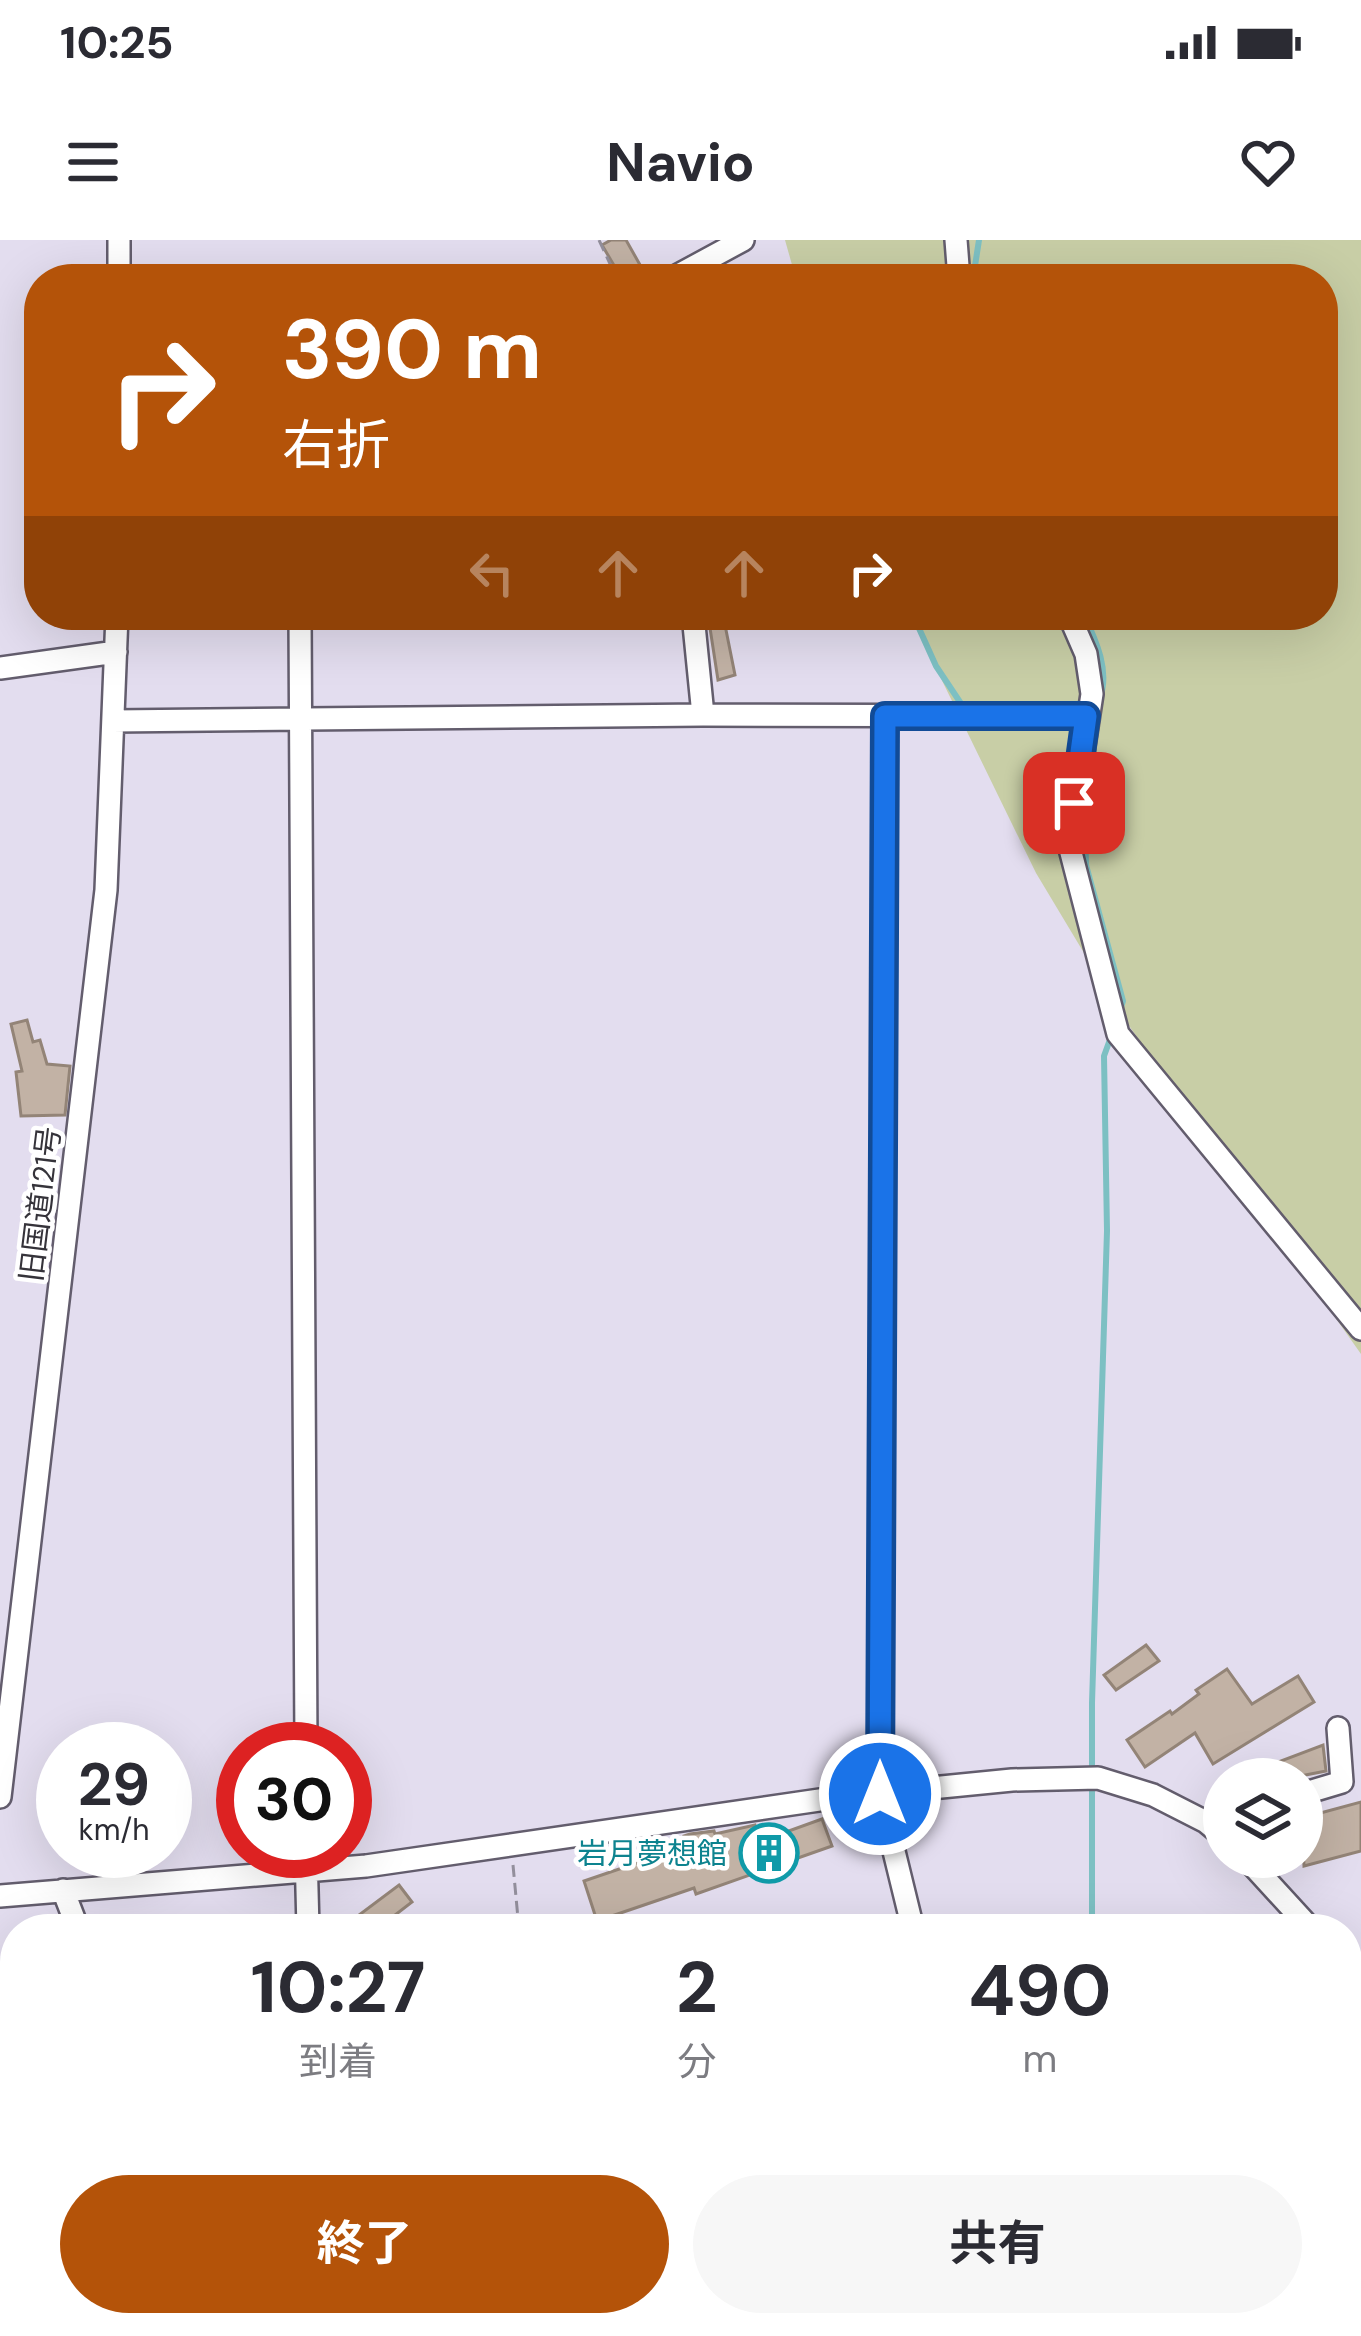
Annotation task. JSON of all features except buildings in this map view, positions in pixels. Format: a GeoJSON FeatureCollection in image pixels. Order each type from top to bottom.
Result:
{"type":"FeatureCollection","features":[{"type":"Feature","properties":{"kind":"street"},"geometry":{"type":"LineString","coordinates":[[699,264],[743,240]]}},
{"type":"Feature","properties":{"kind":"street","name":"旧国道121号"},"geometry":{"type":"LineString","coordinates":[[0,1798],[106,890],[117,630]]}},
{"type":"Feature","properties":{"kind":"street"},"geometry":{"type":"LineString","coordinates":[[300,630],[306,1722]]}},
{"type":"Feature","properties":{"kind":"street"},"geometry":{"type":"LineString","coordinates":[[695,630],[704,715]]}},
{"type":"Feature","properties":{"kind":"street"},"geometry":{"type":"LineString","coordinates":[[1077,630],[1092,694],[1069,845],[1118,1034],[1361,1329]]}},
{"type":"Feature","properties":{"kind":"street"},"geometry":{"type":"LineString","coordinates":[[0,668],[116,652]]}},
{"type":"Feature","properties":{"kind":"street"},"geometry":{"type":"LineString","coordinates":[[885,716],[880,1794],[909,1914]]}},
{"type":"Feature","properties":{"kind":"street"},"geometry":{"type":"LineString","coordinates":[[113,722],[1086,716]]}},
{"type":"Feature","properties":{"kind":"street"},"geometry":{"type":"LineString","coordinates":[[1323,1788],[1342,1782],[1339,1728]]}},
{"type":"Feature","properties":{"kind":"street"},"geometry":{"type":"LineString","coordinates":[[372,1858],[512,1848],[880,1794],[1012,1780],[1098,1778],[1203,1814]]}},
{"type":"Feature","properties":{"kind":"street"},"geometry":{"type":"LineString","coordinates":[[0,1896],[216,1872]]}},
{"type":"Feature","properties":{"kind":"street"},"geometry":{"type":"LineString","coordinates":[[306,1878],[308,1914]]}},
{"type":"Feature","properties":{"kind":"street"},"geometry":{"type":"LineString","coordinates":[[1264,1878],[1297,1914]]}},
{"type":"Feature","properties":{"kind":"street"},"geometry":{"type":"LineString","coordinates":[[63,1890],[72,1914]]}},
{"type":"Feature","properties":{"kind":"path"},"geometry":{"type":"LineString","coordinates":[[512,1848],[518,1914]]}},
{"type":"Feature","properties":{"kind":"green space"},"geometry":{"type":"Polygon","coordinates":[[[785,240],[1361,240],[1361,1354],[1120,1013],[1036,873],[917,630],[1338,630],[1338,264],[792,264],[785,240]]]}},
{"type":"Feature","properties":{"kind":"waterway"},"geometry":{"type":"LineString","coordinates":[[975,264],[979,240]]}},
{"type":"Feature","properties":{"kind":"waterway"},"geometry":{"type":"LineString","coordinates":[[920,630],[936,666],[967,706]]}},
{"type":"Feature","properties":{"kind":"waterway"},"geometry":{"type":"LineString","coordinates":[[1090,630],[1103,668],[1099,700]]}},
{"type":"Feature","properties":{"kind":"waterway"},"geometry":{"type":"LineString","coordinates":[[1094,748],[1085,822],[1086,865],[1123,1001],[1120,1010]]}},
{"type":"Feature","properties":{"kind":"waterway"},"geometry":{"type":"LineString","coordinates":[[1092,1914],[1092,1703],[1107,1231],[1104,1056],[1112,1034]]}},
{"type":"Feature","properties":{"kind":"place","name":"岩月夢想館"},"geometry":{"type":"Point","coordinates":[769,1853]}},
{"type":"Feature","properties":{"kind":"route"},"geometry":{"type":"LineString","coordinates":[[880,1794],[885,716],[1086,716],[1074,803]]}}]}
